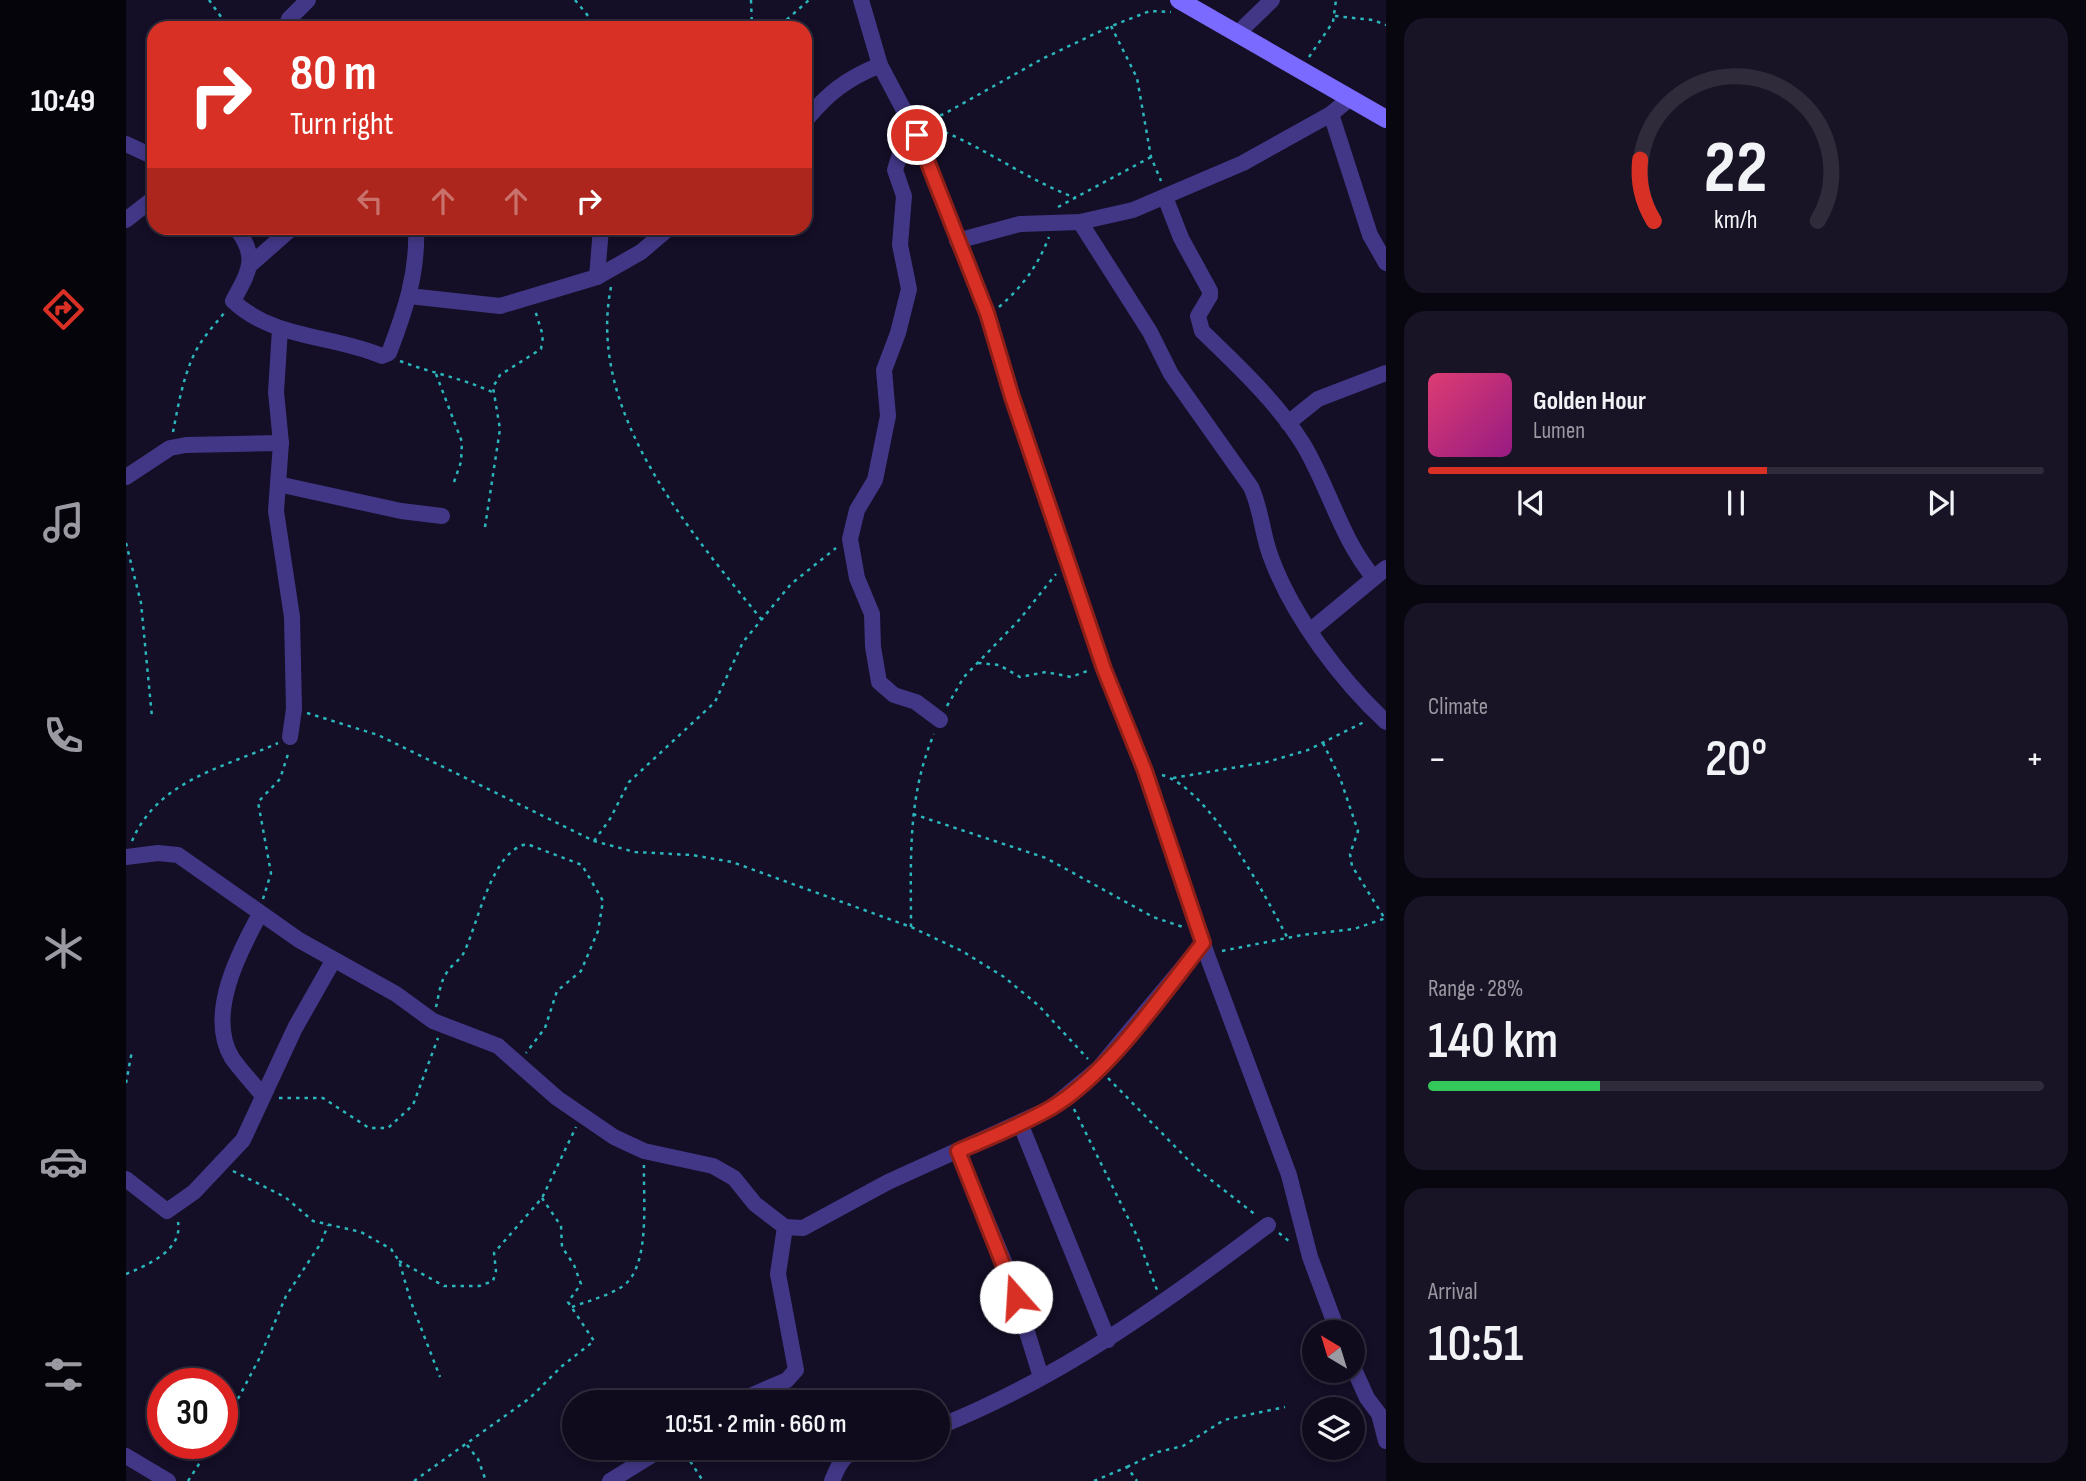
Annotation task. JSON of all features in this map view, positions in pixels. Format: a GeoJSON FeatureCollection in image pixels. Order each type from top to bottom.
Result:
{"type":"FeatureCollection","features":[{"type":"Feature","properties":{"kind":"street"},"geometry":{"type":"LineString","coordinates":[[288,21],[308,0]]}},
{"type":"Feature","properties":{"kind":"street"},"geometry":{"type":"LineString","coordinates":[[861,0],[880,65],[917,135],[987,313],[1104,669],[1145,771],[1203,943],[1289,1175],[1310,1257],[1334,1320]]}},
{"type":"Feature","properties":{"kind":"street"},"geometry":{"type":"LineString","coordinates":[[1237,34],[1272,0]]}},
{"type":"Feature","properties":{"kind":"street"},"geometry":{"type":"LineString","coordinates":[[1181,2],[1348,100],[1386,119]]}},
{"type":"Feature","properties":{"kind":"street"},"geometry":{"type":"LineString","coordinates":[[812,111],[818,103],[853,76],[880,65]]}},
{"type":"Feature","properties":{"kind":"street"},"geometry":{"type":"LineString","coordinates":[[957,241],[1020,224],[1080,222],[1111,217],[1243,163],[1331,114],[1348,100]]}},
{"type":"Feature","properties":{"kind":"street"},"geometry":{"type":"LineString","coordinates":[[1331,114],[1370,235],[1386,263]]}},
{"type":"Feature","properties":{"kind":"street"},"geometry":{"type":"LineString","coordinates":[[917,135],[900,157],[895,170],[904,196],[900,245],[909,289],[898,333],[884,370],[888,416],[875,480],[857,510],[850,539],[857,578],[872,614],[879,682],[894,695],[916,702],[940,720]]}},
{"type":"Feature","properties":{"kind":"street"},"geometry":{"type":"LineString","coordinates":[[126,144],[147,154]]}},
{"type":"Feature","properties":{"kind":"street"},"geometry":{"type":"LineString","coordinates":[[1166,196],[1181,238],[1209,291],[1210,296],[1198,316],[1202,331],[1289,423],[1314,464],[1359,557],[1380,573],[1311,630]]}},
{"type":"Feature","properties":{"kind":"street"},"geometry":{"type":"LineString","coordinates":[[126,220],[147,204]]}},
{"type":"Feature","properties":{"kind":"street"},"geometry":{"type":"LineString","coordinates":[[1080,222],[1150,331],[1171,374],[1251,487],[1260,506],[1272,560],[1311,630],[1355,693],[1382,718]]}},
{"type":"Feature","properties":{"kind":"street"},"geometry":{"type":"LineString","coordinates":[[241,235],[249,247],[250,265]]}},
{"type":"Feature","properties":{"kind":"street"},"geometry":{"type":"LineString","coordinates":[[284,235],[250,265],[233,301],[254,318],[280,329],[387,356],[409,296],[415,269],[416,235]]}},
{"type":"Feature","properties":{"kind":"street"},"geometry":{"type":"LineString","coordinates":[[597,277],[600,235]]}},
{"type":"Feature","properties":{"kind":"street"},"geometry":{"type":"LineString","coordinates":[[409,296],[491,307],[530,298],[597,277],[641,252],[661,235]]}},
{"type":"Feature","properties":{"kind":"street"},"geometry":{"type":"LineString","coordinates":[[249,247],[266,251]]}},
{"type":"Feature","properties":{"kind":"street"},"geometry":{"type":"LineString","coordinates":[[280,329],[276,392],[281,443],[278,533],[292,617],[294,709],[290,737]]}},
{"type":"Feature","properties":{"kind":"street"},"geometry":{"type":"LineString","coordinates":[[1289,423],[1318,399],[1386,373]]}},
{"type":"Feature","properties":{"kind":"street"},"geometry":{"type":"LineString","coordinates":[[126,477],[170,448],[186,445],[281,443]]}},
{"type":"Feature","properties":{"kind":"street"},"geometry":{"type":"LineString","coordinates":[[278,484],[401,511],[442,516]]}},
{"type":"Feature","properties":{"kind":"street"},"geometry":{"type":"LineString","coordinates":[[128,851],[178,855],[260,914],[333,961],[396,994],[437,1023],[482,1037],[519,1063],[582,1117],[644,1151],[713,1166],[734,1178],[755,1204],[785,1227],[803,1228],[888,1182],[1020,1123],[1067,1096],[1098,1069],[1203,943]]}},
{"type":"Feature","properties":{"kind":"street"},"geometry":{"type":"LineString","coordinates":[[260,914],[230,974],[224,1024],[232,1056],[262,1098]]}},
{"type":"Feature","properties":{"kind":"street"},"geometry":{"type":"LineString","coordinates":[[126,1179],[161,1208],[174,1209],[219,1167],[243,1140],[295,1028],[333,961]]}},
{"type":"Feature","properties":{"kind":"street"},"geometry":{"type":"LineString","coordinates":[[1020,1123],[1108,1340]]}},
{"type":"Feature","properties":{"kind":"street"},"geometry":{"type":"LineString","coordinates":[[958,1151],[1007,1271],[1041,1377]]}},
{"type":"Feature","properties":{"kind":"street"},"geometry":{"type":"LineString","coordinates":[[950,1422],[996,1402],[1108,1340],[1162,1304],[1268,1225]]}},
{"type":"Feature","properties":{"kind":"street"},"geometry":{"type":"LineString","coordinates":[[764,1390],[787,1380],[796,1370],[778,1274],[785,1227]]}},
{"type":"Feature","properties":{"kind":"street"},"geometry":{"type":"LineString","coordinates":[[1360,1383],[1379,1414],[1386,1441]]}},
{"type":"Feature","properties":{"kind":"street"},"geometry":{"type":"LineString","coordinates":[[126,1456],[168,1481]]}},
{"type":"Feature","properties":{"kind":"street"},"geometry":{"type":"LineString","coordinates":[[610,1481],[644,1460]]}},
{"type":"Feature","properties":{"kind":"street"},"geometry":{"type":"LineString","coordinates":[[832,1481],[842,1460]]}},
{"type":"Feature","properties":{"kind":"path"},"geometry":{"type":"LineString","coordinates":[[209,0],[224,21]]}},
{"type":"Feature","properties":{"kind":"path"},"geometry":{"type":"LineString","coordinates":[[575,0],[592,21]]}},
{"type":"Feature","properties":{"kind":"path"},"geometry":{"type":"LineString","coordinates":[[751,0],[754,21]]}},
{"type":"Feature","properties":{"kind":"path"},"geometry":{"type":"LineString","coordinates":[[785,21],[809,0]]}},
{"type":"Feature","properties":{"kind":"path"},"geometry":{"type":"LineString","coordinates":[[1300,71],[1335,16],[1336,0]]}},
{"type":"Feature","properties":{"kind":"path"},"geometry":{"type":"LineString","coordinates":[[1076,198],[1030,178],[951,134],[921,123],[1111,26],[1150,11],[1170,12],[1181,2]]}},
{"type":"Feature","properties":{"kind":"path"},"geometry":{"type":"LineString","coordinates":[[1335,16],[1373,20],[1386,26]]}},
{"type":"Feature","properties":{"kind":"path"},"geometry":{"type":"LineString","coordinates":[[1111,26],[1137,78],[1151,157],[1166,196]]}},
{"type":"Feature","properties":{"kind":"path"},"geometry":{"type":"LineString","coordinates":[[1035,223],[1151,157]]}},
{"type":"Feature","properties":{"kind":"path"},"geometry":{"type":"LineString","coordinates":[[987,313],[999,307],[1023,286],[1036,268],[1054,223]]}},
{"type":"Feature","properties":{"kind":"path"},"geometry":{"type":"LineString","coordinates":[[615,267],[608,304],[607,333],[608,357],[620,403],[669,497],[762,620]]}},
{"type":"Feature","properties":{"kind":"path"},"geometry":{"type":"LineString","coordinates":[[485,527],[500,429],[500,416],[492,392],[500,375],[535,355],[544,343],[530,298]]}},
{"type":"Feature","properties":{"kind":"path"},"geometry":{"type":"LineString","coordinates":[[170,448],[181,392],[202,339],[233,301]]}},
{"type":"Feature","properties":{"kind":"path"},"geometry":{"type":"LineString","coordinates":[[387,356],[436,374],[469,381],[492,392]]}},
{"type":"Feature","properties":{"kind":"path"},"geometry":{"type":"LineString","coordinates":[[436,374],[462,442],[461,462],[454,482]]}},
{"type":"Feature","properties":{"kind":"path"},"geometry":{"type":"LineString","coordinates":[[594,841],[610,819],[629,782],[715,702],[743,642],[791,584],[816,561],[850,539]]}},
{"type":"Feature","properties":{"kind":"path"},"geometry":{"type":"LineString","coordinates":[[126,543],[141,603],[152,717]]}},
{"type":"Feature","properties":{"kind":"path"},"geometry":{"type":"LineString","coordinates":[[911,927],[911,814],[922,763],[940,720],[953,694],[977,663],[1020,619],[1068,560]]}},
{"type":"Feature","properties":{"kind":"path"},"geometry":{"type":"LineString","coordinates":[[977,663],[999,665],[1020,677],[1046,672],[1071,677],[1091,669],[1104,669]]}},
{"type":"Feature","properties":{"kind":"path"},"geometry":{"type":"LineString","coordinates":[[294,709],[378,735],[594,841],[635,852],[692,855],[732,862],[911,927],[962,951],[1004,977],[1038,1005],[1197,1169],[1310,1257]]}},
{"type":"Feature","properties":{"kind":"path"},"geometry":{"type":"LineString","coordinates":[[1145,771],[1172,778],[1267,762],[1323,743],[1382,718]]}},
{"type":"Feature","properties":{"kind":"path"},"geometry":{"type":"LineString","coordinates":[[128,851],[140,822],[171,791],[190,778],[290,737]]}},
{"type":"Feature","properties":{"kind":"path"},"geometry":{"type":"LineString","coordinates":[[260,914],[271,873],[258,802],[280,779],[290,737]]}},
{"type":"Feature","properties":{"kind":"path"},"geometry":{"type":"LineString","coordinates":[[911,814],[978,838],[1033,853],[1203,943],[1354,929],[1386,918],[1352,866],[1350,854],[1358,831],[1340,778],[1323,743]]}},
{"type":"Feature","properties":{"kind":"path"},"geometry":{"type":"LineString","coordinates":[[1172,778],[1198,799],[1238,852],[1258,881],[1287,937]]}},
{"type":"Feature","properties":{"kind":"path"},"geometry":{"type":"LineString","coordinates":[[262,1098],[323,1098],[369,1128],[388,1128],[405,1115],[413,1105],[433,1057],[442,981],[465,951],[488,890],[507,857],[520,846],[527,844],[573,859],[588,872],[603,901],[598,931],[581,971],[557,991],[545,1028],[519,1063]]}},
{"type":"Feature","properties":{"kind":"path"},"geometry":{"type":"LineString","coordinates":[[126,1083],[132,1052]]}},
{"type":"Feature","properties":{"kind":"path"},"geometry":{"type":"LineString","coordinates":[[1067,1096],[1137,1236],[1162,1304]]}},
{"type":"Feature","properties":{"kind":"path"},"geometry":{"type":"LineString","coordinates":[[399,1261],[444,1286],[489,1284],[496,1278],[494,1253],[498,1245],[542,1198],[582,1117]]}},
{"type":"Feature","properties":{"kind":"path"},"geometry":{"type":"LineString","coordinates":[[571,1307],[621,1287],[634,1275],[642,1255],[644,1151]]}},
{"type":"Feature","properties":{"kind":"path"},"geometry":{"type":"LineString","coordinates":[[219,1167],[264,1184],[285,1197],[313,1221],[361,1232],[391,1249],[399,1261],[411,1303],[440,1377]]}},
{"type":"Feature","properties":{"kind":"path"},"geometry":{"type":"LineString","coordinates":[[414,1481],[530,1398],[562,1366],[594,1341],[571,1307],[569,1299],[581,1284],[574,1265],[562,1247],[561,1226],[542,1198]]}},
{"type":"Feature","properties":{"kind":"path"},"geometry":{"type":"LineString","coordinates":[[126,1273],[159,1257],[172,1246],[180,1225],[174,1209]]}},
{"type":"Feature","properties":{"kind":"path"},"geometry":{"type":"LineString","coordinates":[[238,1399],[259,1359],[286,1296],[321,1243],[328,1225]]}},
{"type":"Feature","properties":{"kind":"path"},"geometry":{"type":"LineString","coordinates":[[1094,1481],[1158,1452],[1183,1446],[1224,1420],[1285,1407]]}},
{"type":"Feature","properties":{"kind":"path"},"geometry":{"type":"LineString","coordinates":[[467,1445],[478,1459],[486,1481]]}},
{"type":"Feature","properties":{"kind":"path"},"geometry":{"type":"LineString","coordinates":[[188,1481],[202,1459]]}},
{"type":"Feature","properties":{"kind":"path"},"geometry":{"type":"LineString","coordinates":[[689,1460],[703,1481]]}},
{"type":"Feature","properties":{"kind":"path"},"geometry":{"type":"LineString","coordinates":[[1127,1466],[1137,1481]]}},
{"type":"Feature","properties":{"kind":"route"},"geometry":{"type":"LineString","coordinates":[[917,135],[987,313],[1012,397],[1104,669],[1175,853],[1203,943],[1148,1014],[1098,1069],[1067,1096],[1051,1108],[958,1151],[1016,1297]]}}]}
